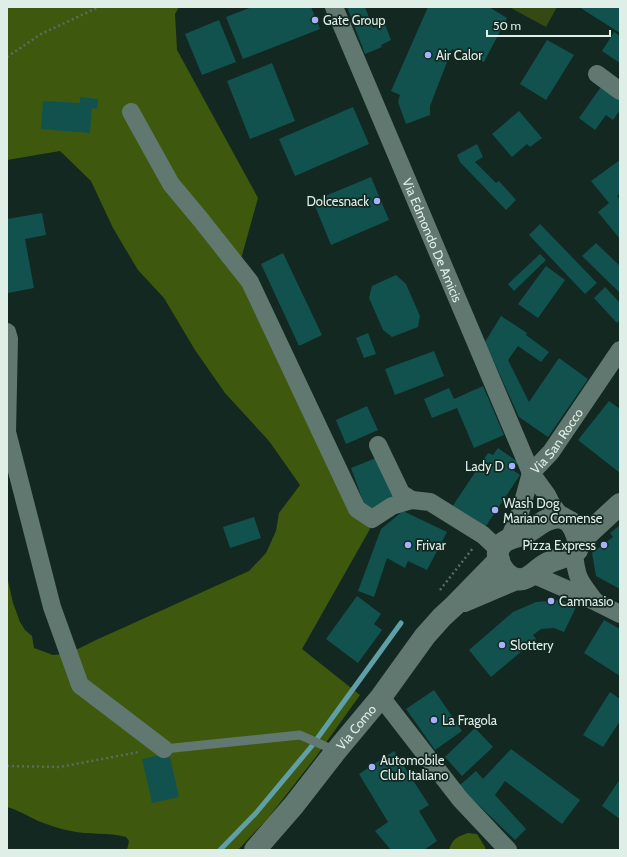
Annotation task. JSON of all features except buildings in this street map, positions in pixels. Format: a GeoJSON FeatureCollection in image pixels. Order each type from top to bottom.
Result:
{"type":"FeatureCollection","features":[{"type":"Feature","properties":{"kind":"main road"},"geometry":{"type":"LineString","coordinates":[[524,577],[509,576],[505,572],[502,549],[546,520],[553,518],[565,519],[596,514],[619,505]]}},
{"type":"Feature","properties":{"kind":"main road","name":"Via Como"},"geometry":{"type":"LineString","coordinates":[[455,604],[524,577],[576,547],[619,505]]}},
{"type":"Feature","properties":{"kind":"main road"},"geometry":{"type":"LineString","coordinates":[[565,519],[576,547]]}},
{"type":"Feature","properties":{"kind":"main road","name":"Via Como"},"geometry":{"type":"LineString","coordinates":[[255,850],[294,805],[381,697],[425,636],[455,604],[502,549]]}},
{"type":"Feature","properties":{"kind":"street","name":"Via Edmondo De Amicis"},"geometry":{"type":"LineString","coordinates":[[334,7],[531,473],[551,503],[565,519]]}},
{"type":"Feature","properties":{"kind":"street"},"geometry":{"type":"LineString","coordinates":[[597,74],[620,91]]}},
{"type":"Feature","properties":{"kind":"street"},"geometry":{"type":"LineString","coordinates":[[131,112],[171,184],[250,282],[357,509],[372,519],[392,506],[412,500],[430,502],[483,535],[502,549]]}},
{"type":"Feature","properties":{"kind":"street"},"geometry":{"type":"LineString","coordinates":[[7,332],[9,339],[7,432],[52,607],[80,685],[164,749]]}},
{"type":"Feature","properties":{"kind":"street","name":"Via San Rocco"},"geometry":{"type":"LineString","coordinates":[[502,549],[520,513],[531,473],[551,452],[617,361]]}},
{"type":"Feature","properties":{"kind":"street"},"geometry":{"type":"LineString","coordinates":[[378,445],[401,493],[412,500]]}},
{"type":"Feature","properties":{"kind":"street"},"geometry":{"type":"LineString","coordinates":[[547,495],[551,452]]}},
{"type":"Feature","properties":{"kind":"street"},"geometry":{"type":"LineString","coordinates":[[576,547],[575,570],[580,582],[594,601]]}},
{"type":"Feature","properties":{"kind":"street"},"geometry":{"type":"LineString","coordinates":[[524,577],[594,601],[620,614]]}},
{"type":"Feature","properties":{"kind":"street"},"geometry":{"type":"LineString","coordinates":[[381,697],[472,813],[508,850]]}},
{"type":"Feature","properties":{"kind":"lane"},"geometry":{"type":"LineString","coordinates":[[164,749],[300,735],[336,751]]}},
{"type":"Feature","properties":{"kind":"path"},"geometry":{"type":"LineString","coordinates":[[7,57],[41,34],[99,7]]}},
{"type":"Feature","properties":{"kind":"path"},"geometry":{"type":"LineString","coordinates":[[7,766],[60,767],[164,749]]}},
{"type":"Feature","properties":{"kind":"green space"},"geometry":{"type":"Polygon","coordinates":[[[7,7],[179,7],[175,14],[177,50],[258,198],[239,266],[285,352],[370,529],[302,649],[360,695],[315,758],[268,818],[238,850],[127,850],[129,841],[126,837],[63,829],[38,821],[19,811],[7,807],[7,576],[13,603],[20,622],[25,630],[32,636],[34,648],[53,655],[64,654],[249,571],[266,553],[276,531],[279,513],[300,485],[269,441],[225,393],[195,350],[164,298],[138,270],[113,228],[91,181],[60,151],[7,160],[7,7]]]}},
{"type":"Feature","properties":{"kind":"green space"},"geometry":{"type":"Polygon","coordinates":[[[509,7],[557,7],[546,27],[509,7]]]}},
{"type":"Feature","properties":{"kind":"green space"},"geometry":{"type":"Polygon","coordinates":[[[468,833],[477,834],[485,847],[485,850],[449,850],[456,838],[468,833]]]}},
{"type":"Feature","properties":{"kind":"waterway"},"geometry":{"type":"LineString","coordinates":[[220,850],[256,813],[311,747],[401,623]]}},
{"type":"Feature","properties":{"kind":"place","name":"Gate Group"},"geometry":{"type":"Point","coordinates":[315,20]}},
{"type":"Feature","properties":{"kind":"place","name":"Air Calor"},"geometry":{"type":"Point","coordinates":[428,55]}},
{"type":"Feature","properties":{"kind":"place","name":"Dolcesnack"},"geometry":{"type":"Point","coordinates":[377,201]}},
{"type":"Feature","properties":{"kind":"place","name":"Lady D"},"geometry":{"type":"Point","coordinates":[512,466]}},
{"type":"Feature","properties":{"kind":"place","name":"Wash Dog Mariano Comense"},"geometry":{"type":"Point","coordinates":[495,510]}},
{"type":"Feature","properties":{"kind":"place","name":"Frivar"},"geometry":{"type":"Point","coordinates":[408,545]}},
{"type":"Feature","properties":{"kind":"place","name":"Pizza Express"},"geometry":{"type":"Point","coordinates":[604,545]}},
{"type":"Feature","properties":{"kind":"place","name":"Camnasio"},"geometry":{"type":"Point","coordinates":[551,601]}},
{"type":"Feature","properties":{"kind":"place","name":"Slottery"},"geometry":{"type":"Point","coordinates":[502,645]}},
{"type":"Feature","properties":{"kind":"place","name":"La Fragola"},"geometry":{"type":"Point","coordinates":[434,720]}},
{"type":"Feature","properties":{"kind":"place","name":"Automobile Club Italiano"},"geometry":{"type":"Point","coordinates":[372,767]}}]}
